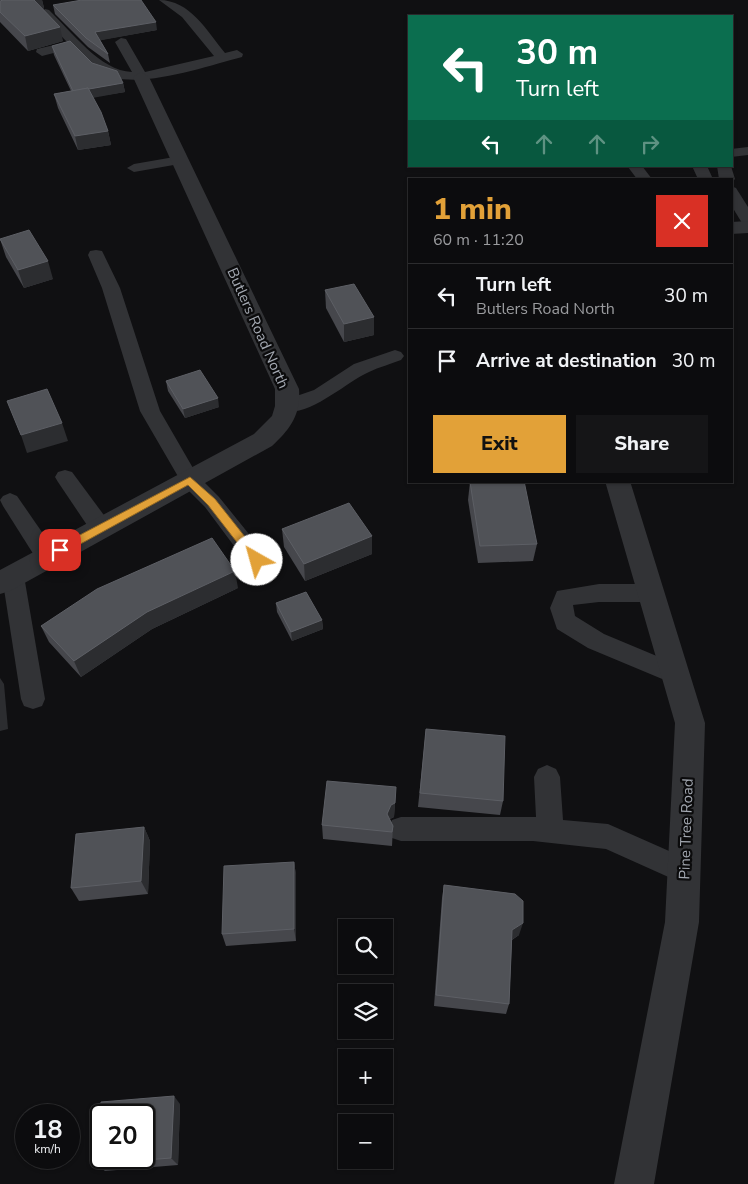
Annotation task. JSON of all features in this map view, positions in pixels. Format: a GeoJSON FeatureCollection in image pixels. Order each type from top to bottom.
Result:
{"type":"FeatureCollection","features":[{"type":"Feature","properties":{"kind":"street","name":"Butlers Road North"},"geometry":{"type":"LineString","coordinates":[[6,580],[262,440],[281,424],[289,406],[287,389],[141,77]]}},
{"type":"Feature","properties":{"kind":"street","name":"Pine Tree Road"},"geometry":{"type":"LineString","coordinates":[[618,483],[690,723],[682,922],[634,1184]]}},
{"type":"Feature","properties":{"kind":"lane"},"geometry":{"type":"LineString","coordinates":[[165,0],[186,14],[222,57]]}},
{"type":"Feature","properties":{"kind":"lane"},"geometry":{"type":"LineString","coordinates":[[45,13],[100,67],[123,76],[141,77],[237,54]]}},
{"type":"Feature","properties":{"kind":"lane"},"geometry":{"type":"LineString","coordinates":[[121,42],[141,77]]}},
{"type":"Feature","properties":{"kind":"lane"},"geometry":{"type":"LineString","coordinates":[[42,52],[76,43]]}},
{"type":"Feature","properties":{"kind":"lane"},"geometry":{"type":"LineString","coordinates":[[733,153],[748,150]]}},
{"type":"Feature","properties":{"kind":"lane"},"geometry":{"type":"LineString","coordinates":[[134,168],[180,160]]}},
{"type":"Feature","properties":{"kind":"lane"},"geometry":{"type":"LineString","coordinates":[[733,201],[738,226]]}},
{"type":"Feature","properties":{"kind":"lane"},"geometry":{"type":"LineString","coordinates":[[96,255],[112,288],[150,411],[190,480],[212,502],[257,560]]}},
{"type":"Feature","properties":{"kind":"lane"},"geometry":{"type":"LineString","coordinates":[[289,406],[321,394],[361,368],[395,356]]}},
{"type":"Feature","properties":{"kind":"lane"},"geometry":{"type":"LineString","coordinates":[[65,477],[101,528]]}},
{"type":"Feature","properties":{"kind":"lane"},"geometry":{"type":"LineString","coordinates":[[10,501],[47,558]]}},
{"type":"Feature","properties":{"kind":"lane"},"geometry":{"type":"LineString","coordinates":[[6,580],[33,699]]}},
{"type":"Feature","properties":{"kind":"lane"},"geometry":{"type":"LineString","coordinates":[[650,593],[599,593],[565,597],[561,608],[565,622],[596,640],[675,674]]}},
{"type":"Feature","properties":{"kind":"lane"},"geometry":{"type":"LineString","coordinates":[[547,777],[550,831]]}},
{"type":"Feature","properties":{"kind":"lane"},"geometry":{"type":"LineString","coordinates":[[401,830],[550,831],[608,837],[684,871]]}},
{"type":"Feature","properties":{"kind":"building"},"geometry":{"type":"Polygon","coordinates":[[[34,0],[60,27],[25,36],[0,12],[0,1],[34,0]]]}},
{"type":"Feature","properties":{"kind":"building"},"geometry":{"type":"Polygon","coordinates":[[[82,0],[141,0],[156,22],[95,32],[108,54],[86,38],[53,5],[82,0]]]}},
{"type":"Feature","properties":{"kind":"building"},"geometry":{"type":"Polygon","coordinates":[[[70,41],[92,63],[117,71],[123,83],[73,91],[52,46],[70,41]]]}},
{"type":"Feature","properties":{"kind":"building"},"geometry":{"type":"Polygon","coordinates":[[[88,88],[101,112],[108,131],[75,136],[54,94],[88,88]]]}},
{"type":"Feature","properties":{"kind":"building"},"geometry":{"type":"Polygon","coordinates":[[[29,230],[48,261],[18,270],[0,239],[29,230]]]}},
{"type":"Feature","properties":{"kind":"building"},"geometry":{"type":"Polygon","coordinates":[[[354,284],[374,317],[344,324],[325,290],[354,284]]]}},
{"type":"Feature","properties":{"kind":"building"},"geometry":{"type":"Polygon","coordinates":[[[200,370],[218,398],[183,409],[166,381],[200,370]]]}},
{"type":"Feature","properties":{"kind":"building"},"geometry":{"type":"Polygon","coordinates":[[[47,389],[62,423],[21,435],[7,401],[47,389]]]}},
{"type":"Feature","properties":{"kind":"building"},"geometry":{"type":"Polygon","coordinates":[[[470,483],[524,483],[537,544],[480,546],[470,483]]]}},
{"type":"Feature","properties":{"kind":"building"},"geometry":{"type":"Polygon","coordinates":[[[349,503],[372,536],[304,564],[282,529],[349,503]]]}},
{"type":"Feature","properties":{"kind":"building"},"geometry":{"type":"Polygon","coordinates":[[[212,538],[235,571],[147,612],[74,661],[41,626],[97,589],[212,538]]]}},
{"type":"Feature","properties":{"kind":"building"},"geometry":{"type":"Polygon","coordinates":[[[306,592],[322,620],[291,632],[276,603],[306,592]]]}},
{"type":"Feature","properties":{"kind":"building"},"geometry":{"type":"Polygon","coordinates":[[[426,729],[505,736],[503,801],[420,793],[426,729]]]}},
{"type":"Feature","properties":{"kind":"building"},"geometry":{"type":"Polygon","coordinates":[[[327,781],[396,787],[395,803],[391,805],[387,814],[393,826],[392,832],[322,825],[327,781]]]}},
{"type":"Feature","properties":{"kind":"building"},"geometry":{"type":"Polygon","coordinates":[[[144,827],[141,881],[71,888],[76,834],[144,827]]]}},
{"type":"Feature","properties":{"kind":"building"},"geometry":{"type":"Polygon","coordinates":[[[294,862],[294,929],[222,934],[224,866],[294,862]]]}},
{"type":"Feature","properties":{"kind":"building"},"geometry":{"type":"Polygon","coordinates":[[[444,885],[515,894],[523,901],[523,923],[512,930],[509,1004],[436,995],[444,885]]]}},
{"type":"Feature","properties":{"kind":"building"},"geometry":{"type":"Polygon","coordinates":[[[174,1096],[171,1158],[155,1159],[155,1104],[101,1104],[101,1102],[174,1096]]]}},
{"type":"Feature","properties":{"kind":"route"},"geometry":{"type":"LineString","coordinates":[[60,550],[190,480],[212,502],[257,560]]}}]}
